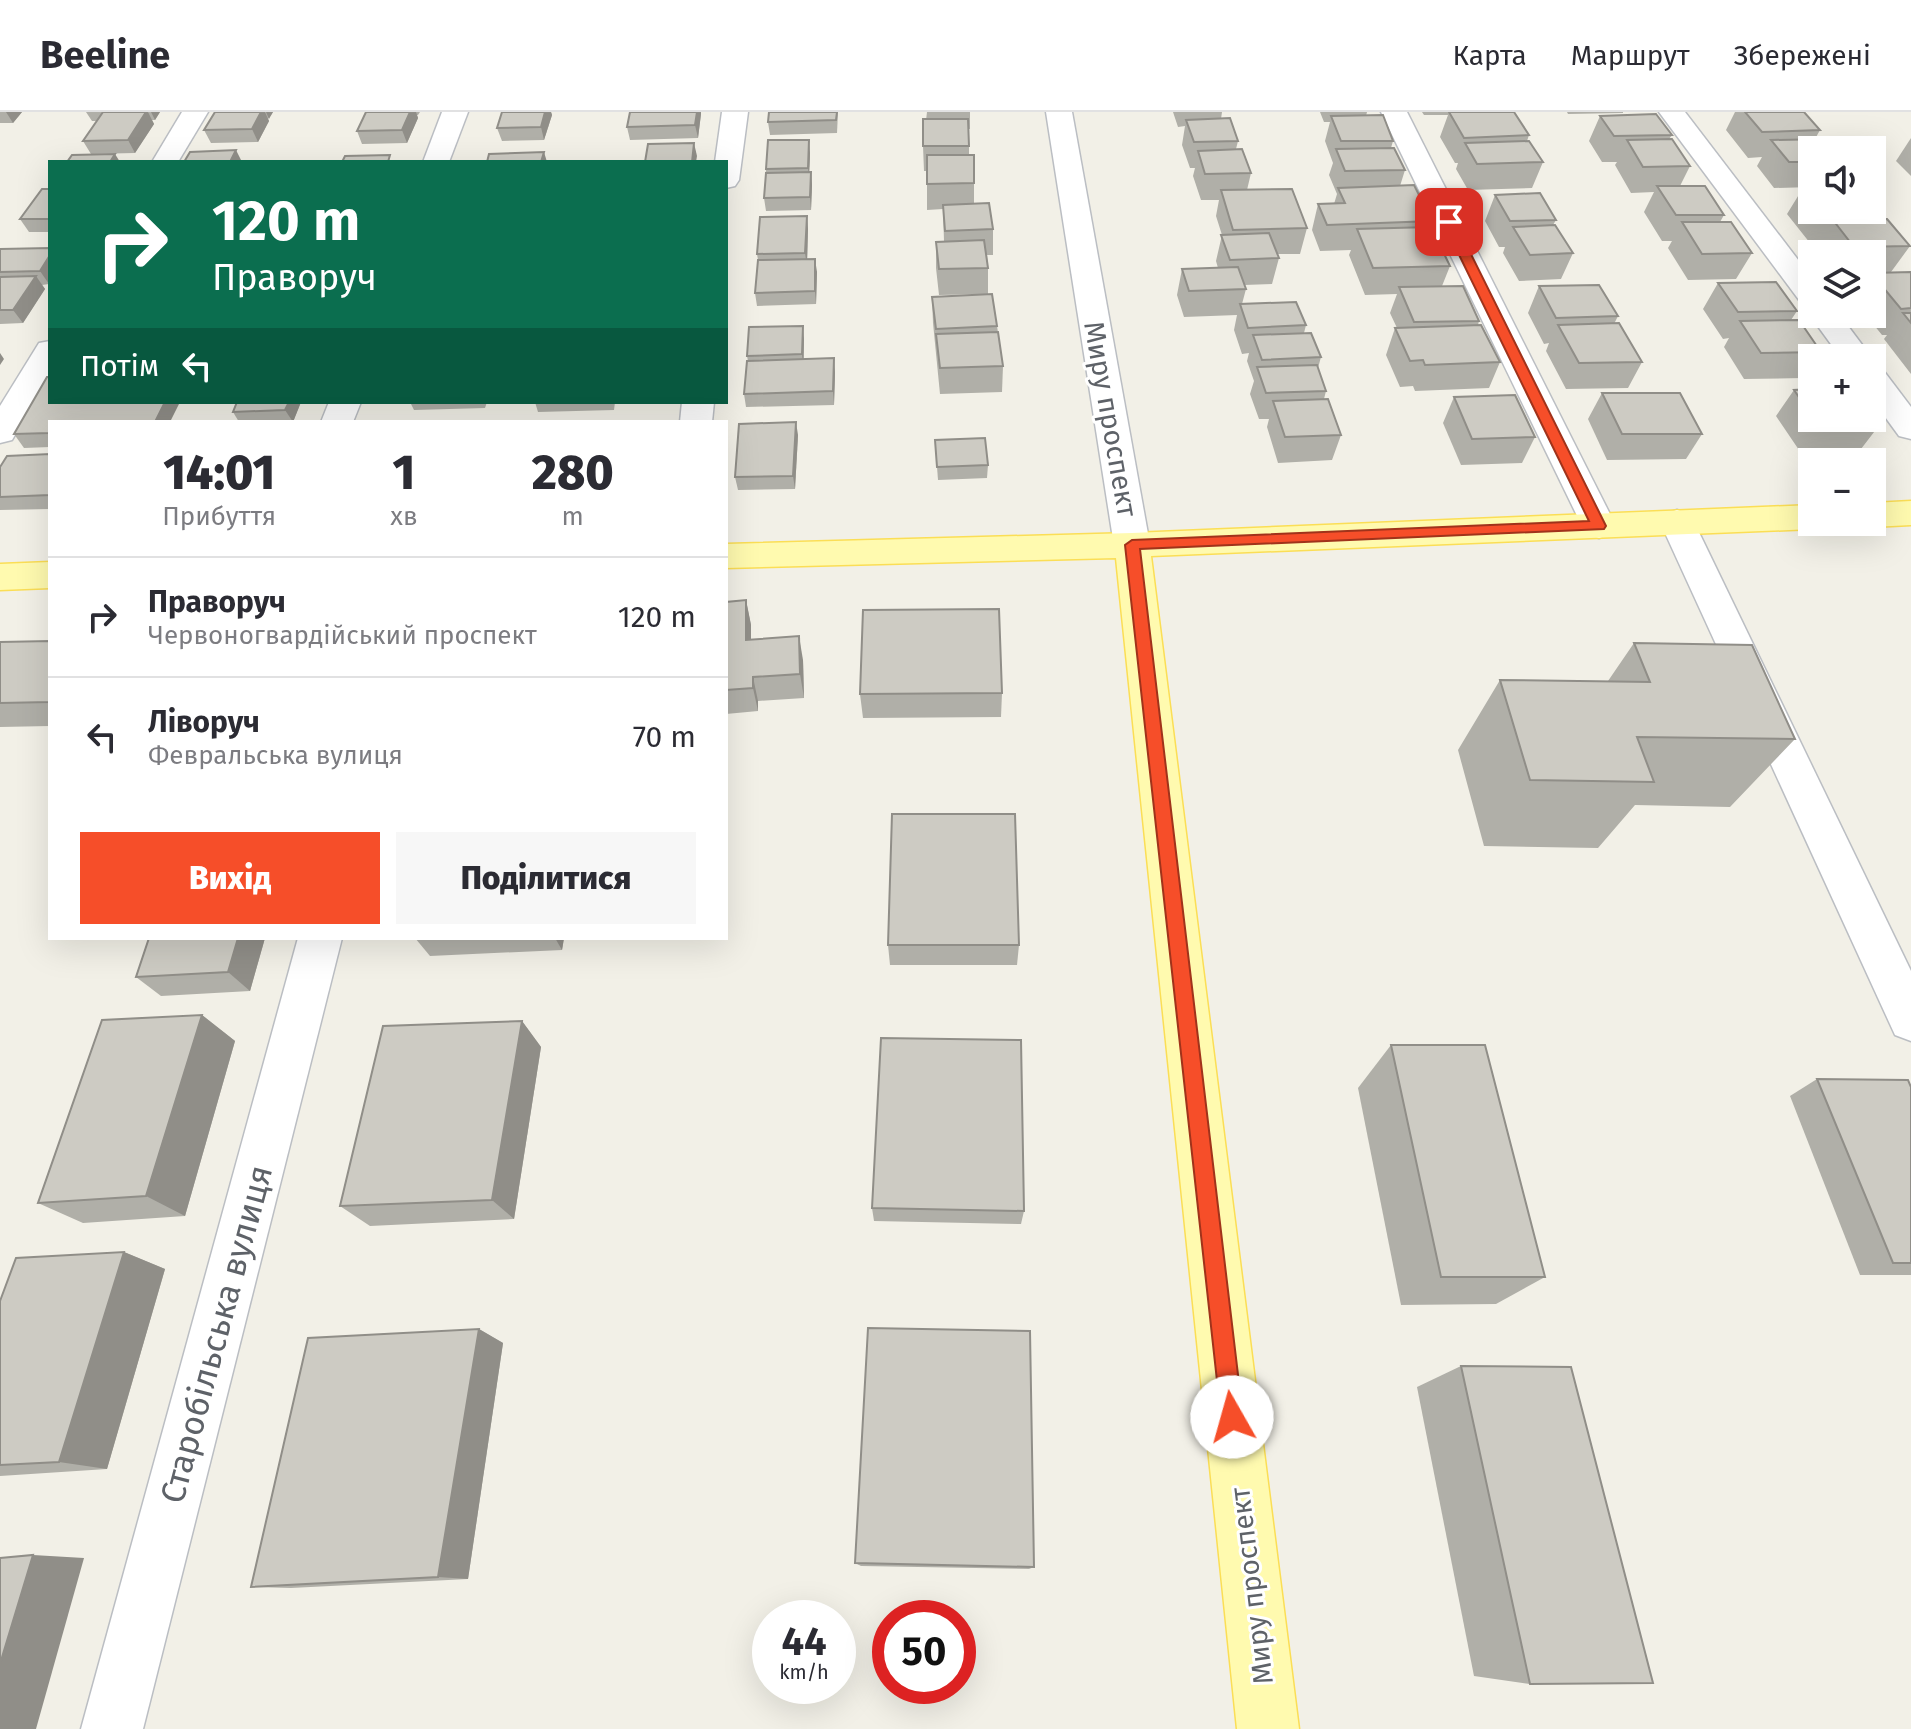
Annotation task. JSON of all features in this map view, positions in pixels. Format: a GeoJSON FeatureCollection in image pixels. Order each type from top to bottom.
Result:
{"type":"FeatureCollection","features":[{"type":"Feature","properties":{"kind":"main road"},"geometry":{"type":"LineString","coordinates":[[1886,514],[1911,513]]}},
{"type":"Feature","properties":{"kind":"main road"},"geometry":{"type":"LineString","coordinates":[[728,556],[1132,545],[1798,518]]}},
{"type":"Feature","properties":{"kind":"main road","name":"Миру проспект"},"geometry":{"type":"LineString","coordinates":[[1132,545],[1268,1729]]}},
{"type":"Feature","properties":{"kind":"main road"},"geometry":{"type":"LineString","coordinates":[[0,577],[48,575]]}},
{"type":"Feature","properties":{"kind":"street"},"geometry":{"type":"LineString","coordinates":[[166,160],[195,112]]}},
{"type":"Feature","properties":{"kind":"street"},"geometry":{"type":"LineString","coordinates":[[437,160],[455,112]]}},
{"type":"Feature","properties":{"kind":"street"},"geometry":{"type":"LineString","coordinates":[[728,165],[735,112]]}},
{"type":"Feature","properties":{"kind":"street","name":"Миру проспект"},"geometry":{"type":"LineString","coordinates":[[1059,112],[1132,545]]}},
{"type":"Feature","properties":{"kind":"street"},"geometry":{"type":"LineString","coordinates":[[1394,112],[1599,526]]}},
{"type":"Feature","properties":{"kind":"street"},"geometry":{"type":"LineString","coordinates":[[1672,112],[1798,279]]}},
{"type":"Feature","properties":{"kind":"street"},"geometry":{"type":"LineString","coordinates":[[0,433],[48,353]]}},
{"type":"Feature","properties":{"kind":"street"},"geometry":{"type":"LineString","coordinates":[[1886,396],[1911,429]]}},
{"type":"Feature","properties":{"kind":"street"},"geometry":{"type":"LineString","coordinates":[[1677,522],[1895,951],[1911,1020]]}},
{"type":"Feature","properties":{"kind":"street","name":"Старобільська вулиця"},"geometry":{"type":"LineString","coordinates":[[112,1729],[319,940]]}},
{"type":"Feature","properties":{"kind":"building"},"geometry":{"type":"Polygon","coordinates":[[[103,112],[146,112],[128,140],[83,141],[103,112]]]}},
{"type":"Feature","properties":{"kind":"building"},"geometry":{"type":"Polygon","coordinates":[[[215,112],[261,112],[252,129],[204,130],[215,112]]]}},
{"type":"Feature","properties":{"kind":"building"},"geometry":{"type":"Polygon","coordinates":[[[366,112],[410,112],[402,130],[357,131],[366,112]]]}},
{"type":"Feature","properties":{"kind":"building"},"geometry":{"type":"Polygon","coordinates":[[[502,112],[545,112],[541,127],[497,128],[502,112]]]}},
{"type":"Feature","properties":{"kind":"building"},"geometry":{"type":"Polygon","coordinates":[[[630,112],[697,112],[695,125],[627,127],[630,112]]]}},
{"type":"Feature","properties":{"kind":"building"},"geometry":{"type":"Polygon","coordinates":[[[769,112],[837,112],[836,120],[768,122],[769,112]]]}},
{"type":"Feature","properties":{"kind":"building"},"geometry":{"type":"Polygon","coordinates":[[[1449,112],[1514,112],[1529,135],[1464,138],[1449,112]]]}},
{"type":"Feature","properties":{"kind":"building"},"geometry":{"type":"Polygon","coordinates":[[[1745,112],[1804,112],[1820,130],[1762,132],[1745,112]]]}},
{"type":"Feature","properties":{"kind":"building"},"geometry":{"type":"Polygon","coordinates":[[[1656,114],[1672,135],[1614,136],[1600,116],[1656,114]]]}},
{"type":"Feature","properties":{"kind":"building"},"geometry":{"type":"Polygon","coordinates":[[[1383,115],[1393,141],[1341,141],[1331,116],[1383,115]]]}},
{"type":"Feature","properties":{"kind":"building"},"geometry":{"type":"Polygon","coordinates":[[[1230,118],[1238,141],[1194,142],[1186,120],[1230,118]]]}},
{"type":"Feature","properties":{"kind":"building"},"geometry":{"type":"Polygon","coordinates":[[[923,119],[968,119],[969,146],[923,146],[923,119]]]}},
{"type":"Feature","properties":{"kind":"building"},"geometry":{"type":"Polygon","coordinates":[[[1672,139],[1690,166],[1643,167],[1627,140],[1672,139]]]}},
{"type":"Feature","properties":{"kind":"building"},"geometry":{"type":"Polygon","coordinates":[[[768,140],[809,140],[808,168],[766,169],[768,140]]]}},
{"type":"Feature","properties":{"kind":"building"},"geometry":{"type":"Polygon","coordinates":[[[1771,140],[1798,140],[1798,162],[1789,162],[1771,140]]]}},
{"type":"Feature","properties":{"kind":"building"},"geometry":{"type":"Polygon","coordinates":[[[1529,141],[1543,162],[1477,164],[1465,143],[1529,141]]]}},
{"type":"Feature","properties":{"kind":"building"},"geometry":{"type":"Polygon","coordinates":[[[694,143],[692,160],[645,160],[648,144],[694,143]]]}},
{"type":"Feature","properties":{"kind":"building"},"geometry":{"type":"Polygon","coordinates":[[[1394,148],[1405,170],[1345,171],[1336,149],[1394,148]]]}},
{"type":"Feature","properties":{"kind":"building"},"geometry":{"type":"Polygon","coordinates":[[[1242,149],[1251,173],[1205,174],[1198,151],[1242,149]]]}},
{"type":"Feature","properties":{"kind":"building"},"geometry":{"type":"Polygon","coordinates":[[[236,150],[231,160],[185,160],[190,152],[236,150]]]}},
{"type":"Feature","properties":{"kind":"building"},"geometry":{"type":"Polygon","coordinates":[[[544,152],[542,160],[488,160],[489,154],[544,152]]]}},
{"type":"Feature","properties":{"kind":"building"},"geometry":{"type":"Polygon","coordinates":[[[115,154],[111,160],[68,160],[72,155],[115,154]]]}},
{"type":"Feature","properties":{"kind":"building"},"geometry":{"type":"Polygon","coordinates":[[[390,155],[389,160],[343,160],[345,156],[390,155]]]}},
{"type":"Feature","properties":{"kind":"building"},"geometry":{"type":"Polygon","coordinates":[[[927,155],[974,155],[974,183],[927,184],[927,155]]]}},
{"type":"Feature","properties":{"kind":"building"},"geometry":{"type":"Polygon","coordinates":[[[811,172],[810,197],[764,198],[766,173],[811,172]]]}},
{"type":"Feature","properties":{"kind":"building"},"geometry":{"type":"Polygon","coordinates":[[[1414,185],[1432,221],[1327,225],[1318,204],[1345,203],[1338,188],[1414,185]]]}},
{"type":"Feature","properties":{"kind":"building"},"geometry":{"type":"Polygon","coordinates":[[[1657,186],[1705,186],[1724,215],[1676,215],[1657,186]]]}},
{"type":"Feature","properties":{"kind":"building"},"geometry":{"type":"Polygon","coordinates":[[[42,189],[48,189],[48,219],[20,219],[42,189]]]}},
{"type":"Feature","properties":{"kind":"building"},"geometry":{"type":"Polygon","coordinates":[[[1292,189],[1307,228],[1233,230],[1221,190],[1292,189]]]}},
{"type":"Feature","properties":{"kind":"building"},"geometry":{"type":"Polygon","coordinates":[[[1540,193],[1556,220],[1510,221],[1495,195],[1540,193]]]}},
{"type":"Feature","properties":{"kind":"building"},"geometry":{"type":"Polygon","coordinates":[[[989,203],[993,229],[945,231],[943,205],[989,203]]]}},
{"type":"Feature","properties":{"kind":"building"},"geometry":{"type":"Polygon","coordinates":[[[807,216],[805,253],[757,254],[760,217],[807,216]]]}},
{"type":"Feature","properties":{"kind":"building"},"geometry":{"type":"Polygon","coordinates":[[[1886,219],[1910,246],[1886,246],[1886,240],[1849,240],[1836,224],[1886,224],[1886,219]]]}},
{"type":"Feature","properties":{"kind":"building"},"geometry":{"type":"Polygon","coordinates":[[[1682,222],[1731,222],[1752,253],[1702,254],[1682,222]]]}},
{"type":"Feature","properties":{"kind":"building"},"geometry":{"type":"Polygon","coordinates":[[[1555,225],[1573,253],[1530,255],[1513,227],[1555,225]]]}},
{"type":"Feature","properties":{"kind":"building"},"geometry":{"type":"Polygon","coordinates":[[[1431,227],[1450,266],[1373,268],[1357,229],[1431,227]]]}},
{"type":"Feature","properties":{"kind":"building"},"geometry":{"type":"Polygon","coordinates":[[[1269,233],[1279,258],[1230,260],[1221,235],[1269,233]]]}},
{"type":"Feature","properties":{"kind":"building"},"geometry":{"type":"Polygon","coordinates":[[[984,240],[988,268],[939,269],[936,242],[984,240]]]}},
{"type":"Feature","properties":{"kind":"building"},"geometry":{"type":"Polygon","coordinates":[[[48,248],[48,258],[40,271],[0,272],[0,249],[48,248]]]}},
{"type":"Feature","properties":{"kind":"building"},"geometry":{"type":"Polygon","coordinates":[[[815,259],[815,291],[755,293],[758,260],[815,259]]]}},
{"type":"Feature","properties":{"kind":"building"},"geometry":{"type":"Polygon","coordinates":[[[1238,267],[1246,289],[1189,291],[1182,269],[1238,267]]]}},
{"type":"Feature","properties":{"kind":"building"},"geometry":{"type":"Polygon","coordinates":[[[1911,272],[1911,308],[1901,309],[1886,291],[1886,273],[1911,272]]]}},
{"type":"Feature","properties":{"kind":"building"},"geometry":{"type":"Polygon","coordinates":[[[36,276],[13,310],[0,310],[0,277],[36,276]]]}},
{"type":"Feature","properties":{"kind":"building"},"geometry":{"type":"Polygon","coordinates":[[[1776,282],[1797,311],[1738,312],[1718,283],[1776,282]]]}},
{"type":"Feature","properties":{"kind":"building"},"geometry":{"type":"Polygon","coordinates":[[[1599,285],[1618,316],[1556,318],[1539,286],[1599,285]]]}},
{"type":"Feature","properties":{"kind":"building"},"geometry":{"type":"Polygon","coordinates":[[[1463,286],[1479,321],[1414,322],[1399,287],[1463,286]]]}},
{"type":"Feature","properties":{"kind":"building"},"geometry":{"type":"Polygon","coordinates":[[[992,294],[997,326],[936,329],[932,297],[992,294]]]}},
{"type":"Feature","properties":{"kind":"building"},"geometry":{"type":"Polygon","coordinates":[[[1296,302],[1306,325],[1248,328],[1240,304],[1296,302]]]}},
{"type":"Feature","properties":{"kind":"building"},"geometry":{"type":"Polygon","coordinates":[[[1798,320],[1798,328],[1804,328],[1816,344],[1798,344],[1798,352],[1761,353],[1740,321],[1798,320]]]}},
{"type":"Feature","properties":{"kind":"building"},"geometry":{"type":"Polygon","coordinates":[[[1619,323],[1642,362],[1579,363],[1558,325],[1619,323]]]}},
{"type":"Feature","properties":{"kind":"building"},"geometry":{"type":"Polygon","coordinates":[[[1481,325],[1500,362],[1425,365],[1423,360],[1410,361],[1395,328],[1481,325]]]}},
{"type":"Feature","properties":{"kind":"building"},"geometry":{"type":"Polygon","coordinates":[[[803,326],[802,354],[747,356],[749,327],[803,326]]]}},
{"type":"Feature","properties":{"kind":"building"},"geometry":{"type":"Polygon","coordinates":[[[998,332],[1003,366],[940,368],[936,334],[998,332]]]}},
{"type":"Feature","properties":{"kind":"building"},"geometry":{"type":"Polygon","coordinates":[[[1311,333],[1321,357],[1262,360],[1253,335],[1311,333]]]}},
{"type":"Feature","properties":{"kind":"building"},"geometry":{"type":"Polygon","coordinates":[[[834,358],[833,391],[744,394],[747,361],[834,358]]]}},
{"type":"Feature","properties":{"kind":"building"},"geometry":{"type":"Polygon","coordinates":[[[1317,365],[1326,391],[1266,393],[1257,367],[1317,365]]]}},
{"type":"Feature","properties":{"kind":"building"},"geometry":{"type":"Polygon","coordinates":[[[47,377],[48,404],[164,404],[156,420],[48,420],[48,433],[14,434],[47,377]]]}},
{"type":"Feature","properties":{"kind":"building"},"geometry":{"type":"Polygon","coordinates":[[[1602,393],[1680,393],[1702,434],[1622,434],[1602,393]]]}},
{"type":"Feature","properties":{"kind":"building"},"geometry":{"type":"Polygon","coordinates":[[[1515,395],[1535,437],[1472,439],[1454,397],[1515,395]]]}},
{"type":"Feature","properties":{"kind":"building"},"geometry":{"type":"Polygon","coordinates":[[[1328,399],[1341,435],[1285,437],[1273,401],[1328,399]]]}},
{"type":"Feature","properties":{"kind":"building"},"geometry":{"type":"Polygon","coordinates":[[[236,404],[288,404],[285,410],[233,412],[236,404]]]}},
{"type":"Feature","properties":{"kind":"building"},"geometry":{"type":"Polygon","coordinates":[[[796,422],[793,476],[735,477],[739,424],[796,422]]]}},
{"type":"Feature","properties":{"kind":"building"},"geometry":{"type":"Polygon","coordinates":[[[985,438],[988,465],[937,467],[935,440],[985,438]]]}},
{"type":"Feature","properties":{"kind":"building"},"geometry":{"type":"Polygon","coordinates":[[[48,454],[48,495],[0,497],[0,467],[7,456],[48,454]]]}},
{"type":"Feature","properties":{"kind":"building"},"geometry":{"type":"Polygon","coordinates":[[[746,600],[746,640],[799,636],[800,674],[753,677],[753,688],[728,690],[728,602],[746,600]]]}},
{"type":"Feature","properties":{"kind":"building"},"geometry":{"type":"Polygon","coordinates":[[[999,609],[1002,693],[860,694],[863,610],[999,609]]]}},
{"type":"Feature","properties":{"kind":"building"},"geometry":{"type":"Polygon","coordinates":[[[48,641],[48,702],[0,703],[0,642],[48,641]]]}},
{"type":"Feature","properties":{"kind":"building"},"geometry":{"type":"Polygon","coordinates":[[[1634,643],[1752,645],[1795,739],[1637,737],[1654,782],[1530,780],[1500,680],[1650,682],[1634,643]]]}},
{"type":"Feature","properties":{"kind":"building"},"geometry":{"type":"Polygon","coordinates":[[[892,814],[1015,814],[1019,945],[888,945],[892,814]]]}},
{"type":"Feature","properties":{"kind":"building"},"geometry":{"type":"Polygon","coordinates":[[[148,940],[237,940],[228,972],[136,977],[148,940]]]}},
{"type":"Feature","properties":{"kind":"building"},"geometry":{"type":"Polygon","coordinates":[[[202,1015],[146,1196],[38,1203],[102,1020],[202,1015]]]}},
{"type":"Feature","properties":{"kind":"building"},"geometry":{"type":"Polygon","coordinates":[[[522,1021],[492,1200],[340,1206],[383,1026],[522,1021]]]}},
{"type":"Feature","properties":{"kind":"building"},"geometry":{"type":"Polygon","coordinates":[[[881,1038],[1021,1040],[1024,1211],[872,1208],[881,1038]]]}},
{"type":"Feature","properties":{"kind":"building"},"geometry":{"type":"Polygon","coordinates":[[[1391,1045],[1485,1045],[1545,1277],[1441,1277],[1391,1045]]]}},
{"type":"Feature","properties":{"kind":"building"},"geometry":{"type":"Polygon","coordinates":[[[1817,1079],[1908,1080],[1911,1087],[1911,1263],[1893,1263],[1817,1079]]]}},
{"type":"Feature","properties":{"kind":"building"},"geometry":{"type":"Polygon","coordinates":[[[124,1252],[59,1462],[0,1465],[0,1301],[16,1258],[124,1252]]]}},
{"type":"Feature","properties":{"kind":"building"},"geometry":{"type":"Polygon","coordinates":[[[868,1328],[1030,1331],[1034,1567],[855,1563],[868,1328]]]}},
{"type":"Feature","properties":{"kind":"building"},"geometry":{"type":"Polygon","coordinates":[[[479,1329],[438,1577],[251,1587],[308,1338],[479,1329]]]}},
{"type":"Feature","properties":{"kind":"building"},"geometry":{"type":"Polygon","coordinates":[[[1461,1366],[1571,1367],[1653,1683],[1530,1684],[1461,1366]]]}},
{"type":"Feature","properties":{"kind":"building"},"geometry":{"type":"Polygon","coordinates":[[[33,1555],[0,1664],[0,1558],[33,1555]]]}},
{"type":"Feature","properties":{"kind":"route"},"geometry":{"type":"LineString","coordinates":[[1232,1417],[1132,545],[1599,526],[1449,222]]}}]}
